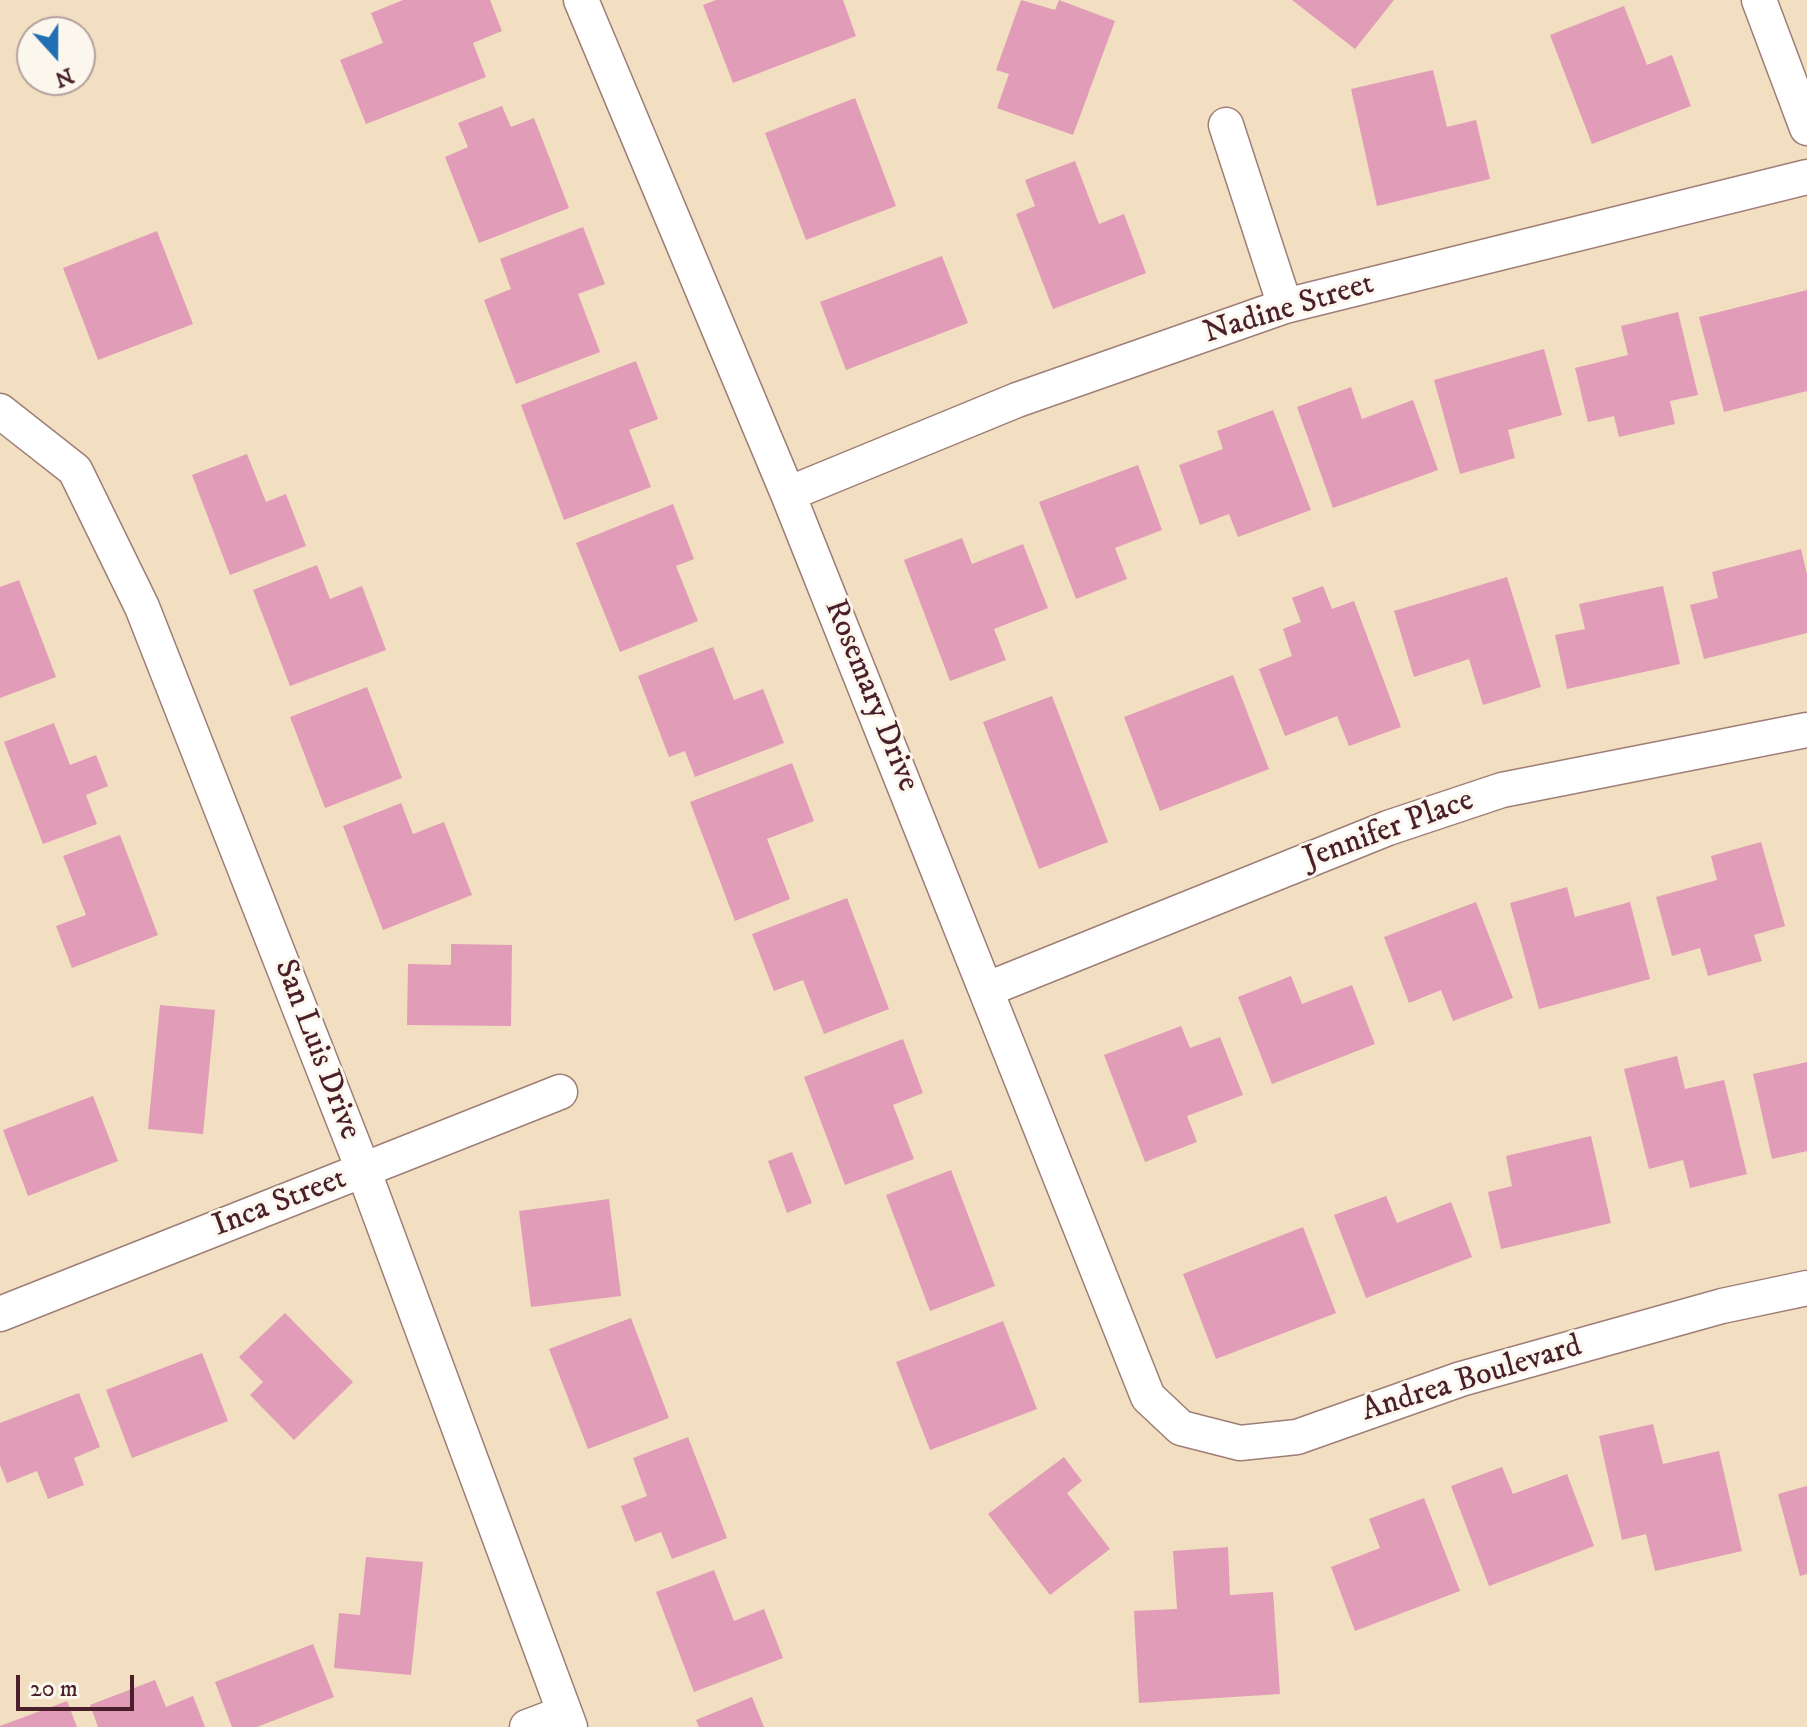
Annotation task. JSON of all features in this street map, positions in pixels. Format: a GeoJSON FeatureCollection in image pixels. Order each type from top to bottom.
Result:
{"type":"FeatureCollection","features":[{"type":"Feature","properties":{"kind":"street","name":"Rosemary Drive"},"geometry":{"type":"LineString","coordinates":[[581,0],[788,494],[988,989],[1148,1397]]}},
{"type":"Feature","properties":{"kind":"street"},"geometry":{"type":"LineString","coordinates":[[1759,0],[1807,128]]}},
{"type":"Feature","properties":{"kind":"street"},"geometry":{"type":"LineString","coordinates":[[1226,125],[1285,306]]}},
{"type":"Feature","properties":{"kind":"street","name":"Nadine Street"},"geometry":{"type":"LineString","coordinates":[[788,494],[1017,400],[1285,306],[1807,177]]}},
{"type":"Feature","properties":{"kind":"street","name":"San Luis Drive"},"geometry":{"type":"LineString","coordinates":[[0,411],[75,470],[142,607],[364,1172],[567,1720]]}},
{"type":"Feature","properties":{"kind":"street","name":"Jennifer Place"},"geometry":{"type":"LineString","coordinates":[[988,989],[1388,828],[1502,790],[1807,730]]}},
{"type":"Feature","properties":{"kind":"street","name":"Inca Street"},"geometry":{"type":"LineString","coordinates":[[0,1314],[560,1092]]}},
{"type":"Feature","properties":{"kind":"street","name":"Andrea Boulevard"},"geometry":{"type":"LineString","coordinates":[[1148,1397],[1181,1428],[1240,1443],[1297,1437],[1461,1379],[1722,1306],[1807,1288]]}},
{"type":"Feature","properties":{"kind":"street"},"geometry":{"type":"LineString","coordinates":[[527,1727],[567,1720]]}},
{"type":"Feature","properties":{"kind":"building"},"geometry":{"type":"Polygon","coordinates":[[[403,0],[490,0],[502,31],[473,43],[486,77],[366,124],[340,60],[383,43],[371,13],[403,0]]]}},
{"type":"Feature","properties":{"kind":"building"},"geometry":{"type":"Polygon","coordinates":[[[716,0],[843,0],[856,36],[733,83],[703,5],[716,0]]]}},
{"type":"Feature","properties":{"kind":"building"},"geometry":{"type":"Polygon","coordinates":[[[1021,0],[1055,10],[1059,0],[1115,21],[1073,135],[997,108],[1009,74],[996,70],[1021,0]]]}},
{"type":"Feature","properties":{"kind":"building"},"geometry":{"type":"Polygon","coordinates":[[[1292,0],[1394,0],[1355,49],[1292,0]]]}},
{"type":"Feature","properties":{"kind":"building"},"geometry":{"type":"Polygon","coordinates":[[[1624,6],[1647,65],[1672,55],[1691,106],[1592,144],[1550,35],[1624,6]]]}},
{"type":"Feature","properties":{"kind":"building"},"geometry":{"type":"Polygon","coordinates":[[[1433,70],[1447,127],[1476,120],[1490,179],[1377,206],[1351,89],[1433,70]]]}},
{"type":"Feature","properties":{"kind":"building"},"geometry":{"type":"Polygon","coordinates":[[[855,98],[896,206],[806,240],[765,133],[855,98]]]}},
{"type":"Feature","properties":{"kind":"building"},"geometry":{"type":"Polygon","coordinates":[[[502,106],[511,127],[534,118],[569,208],[479,243],[445,157],[468,147],[458,123],[502,106]]]}},
{"type":"Feature","properties":{"kind":"building"},"geometry":{"type":"Polygon","coordinates":[[[1075,161],[1099,224],[1124,214],[1146,273],[1053,309],[1016,214],[1035,206],[1025,180],[1075,161]]]}},
{"type":"Feature","properties":{"kind":"building"},"geometry":{"type":"Polygon","coordinates":[[[583,227],[605,284],[578,294],[600,352],[516,384],[484,300],[511,289],[500,259],[583,227]]]}},
{"type":"Feature","properties":{"kind":"building"},"geometry":{"type":"Polygon","coordinates":[[[157,231],[193,324],[98,360],[63,268],[157,231]]]}},
{"type":"Feature","properties":{"kind":"building"},"geometry":{"type":"Polygon","coordinates":[[[942,256],[968,323],[846,370],[820,302],[942,256]]]}},
{"type":"Feature","properties":{"kind":"building"},"geometry":{"type":"Polygon","coordinates":[[[1807,290],[1807,391],[1724,412],[1699,317],[1807,290]]]}},
{"type":"Feature","properties":{"kind":"building"},"geometry":{"type":"Polygon","coordinates":[[[1678,312],[1698,395],[1670,401],[1675,424],[1619,437],[1614,416],[1588,422],[1575,368],[1628,355],[1621,326],[1678,312]]]}},
{"type":"Feature","properties":{"kind":"building"},"geometry":{"type":"Polygon","coordinates":[[[1544,349],[1562,415],[1508,430],[1515,458],[1460,474],[1434,380],[1544,349]]]}},
{"type":"Feature","properties":{"kind":"building"},"geometry":{"type":"Polygon","coordinates":[[[636,361],[658,419],[629,430],[651,487],[564,520],[521,405],[636,361]]]}},
{"type":"Feature","properties":{"kind":"building"},"geometry":{"type":"Polygon","coordinates":[[[1351,387],[1362,419],[1413,400],[1438,470],[1333,508],[1297,407],[1351,387]]]}},
{"type":"Feature","properties":{"kind":"building"},"geometry":{"type":"Polygon","coordinates":[[[1273,410],[1311,510],[1238,537],[1229,514],[1200,525],[1179,465],[1223,449],[1217,431],[1273,410]]]}},
{"type":"Feature","properties":{"kind":"building"},"geometry":{"type":"Polygon","coordinates":[[[247,454],[266,502],[286,494],[306,546],[230,575],[192,475],[247,454]]]}},
{"type":"Feature","properties":{"kind":"building"},"geometry":{"type":"Polygon","coordinates":[[[1138,465],[1162,530],[1115,548],[1127,579],[1076,599],[1039,502],[1138,465]]]}},
{"type":"Feature","properties":{"kind":"building"},"geometry":{"type":"Polygon","coordinates":[[[673,504],[694,559],[676,566],[698,621],[620,652],[576,543],[673,504]]]}},
{"type":"Feature","properties":{"kind":"building"},"geometry":{"type":"Polygon","coordinates":[[[962,538],[972,564],[1023,544],[1048,608],[994,629],[1006,660],[950,681],[904,560],[962,538]]]}},
{"type":"Feature","properties":{"kind":"building"},"geometry":{"type":"Polygon","coordinates":[[[1801,549],[1807,574],[1807,633],[1704,659],[1690,605],[1718,598],[1712,572],[1801,549]]]}},
{"type":"Feature","properties":{"kind":"building"},"geometry":{"type":"Polygon","coordinates":[[[317,565],[330,599],[362,586],[386,650],[290,686],[253,590],[317,565]]]}},
{"type":"Feature","properties":{"kind":"building"},"geometry":{"type":"Polygon","coordinates":[[[1507,577],[1541,687],[1483,705],[1469,659],[1414,677],[1394,611],[1507,577]]]}},
{"type":"Feature","properties":{"kind":"building"},"geometry":{"type":"Polygon","coordinates":[[[19,580],[56,677],[0,698],[0,587],[19,580]]]}},
{"type":"Feature","properties":{"kind":"building"},"geometry":{"type":"Polygon","coordinates":[[[1323,586],[1332,609],[1354,601],[1401,727],[1349,746],[1337,716],[1285,736],[1259,669],[1292,656],[1283,629],[1301,622],[1292,598],[1323,586]]]}},
{"type":"Feature","properties":{"kind":"building"},"geometry":{"type":"Polygon","coordinates":[[[1663,586],[1680,664],[1567,689],[1555,635],[1585,629],[1579,604],[1663,586]]]}},
{"type":"Feature","properties":{"kind":"building"},"geometry":{"type":"Polygon","coordinates":[[[713,647],[734,700],[763,689],[784,743],[695,777],[685,751],[669,757],[638,676],[713,647]]]}},
{"type":"Feature","properties":{"kind":"building"},"geometry":{"type":"Polygon","coordinates":[[[1233,675],[1269,769],[1160,811],[1124,717],[1233,675]]]}},
{"type":"Feature","properties":{"kind":"building"},"geometry":{"type":"Polygon","coordinates":[[[367,687],[402,778],[325,808],[290,717],[367,687]]]}},
{"type":"Feature","properties":{"kind":"building"},"geometry":{"type":"Polygon","coordinates":[[[1052,696],[1108,842],[1039,869],[983,722],[1052,696]]]}},
{"type":"Feature","properties":{"kind":"building"},"geometry":{"type":"Polygon","coordinates":[[[54,723],[70,765],[96,755],[108,786],[86,795],[97,824],[43,844],[4,742],[54,723]]]}},
{"type":"Feature","properties":{"kind":"building"},"geometry":{"type":"Polygon","coordinates":[[[792,763],[814,821],[767,839],[790,899],[735,921],[690,802],[792,763]]]}},
{"type":"Feature","properties":{"kind":"building"},"geometry":{"type":"Polygon","coordinates":[[[401,803],[413,834],[444,822],[472,895],[383,930],[343,826],[401,803]]]}},
{"type":"Feature","properties":{"kind":"building"},"geometry":{"type":"Polygon","coordinates":[[[120,835],[158,935],[72,968],[56,926],[86,915],[63,856],[120,835]]]}},
{"type":"Feature","properties":{"kind":"building"},"geometry":{"type":"Polygon","coordinates":[[[1761,842],[1785,926],[1754,935],[1762,961],[1708,976],[1700,948],[1672,956],[1656,897],[1717,880],[1711,856],[1761,842]]]}},
{"type":"Feature","properties":{"kind":"building"},"geometry":{"type":"Polygon","coordinates":[[[1567,887],[1575,917],[1630,902],[1650,979],[1539,1009],[1510,903],[1567,887]]]}},
{"type":"Feature","properties":{"kind":"building"},"geometry":{"type":"Polygon","coordinates":[[[847,898],[889,1009],[824,1034],[803,980],[774,991],[752,934],[847,898]]]}},
{"type":"Feature","properties":{"kind":"building"},"geometry":{"type":"Polygon","coordinates":[[[1476,902],[1513,998],[1453,1021],[1441,990],[1409,1003],[1384,937],[1476,902]]]}},
{"type":"Feature","properties":{"kind":"building"},"geometry":{"type":"Polygon","coordinates":[[[451,944],[512,945],[511,1026],[407,1025],[408,964],[451,965],[451,944]]]}},
{"type":"Feature","properties":{"kind":"building"},"geometry":{"type":"Polygon","coordinates":[[[1291,976],[1302,1004],[1352,985],[1375,1044],[1272,1084],[1238,997],[1291,976]]]}},
{"type":"Feature","properties":{"kind":"building"},"geometry":{"type":"Polygon","coordinates":[[[160,1005],[215,1010],[203,1134],[148,1129],[160,1005]]]}},
{"type":"Feature","properties":{"kind":"building"},"geometry":{"type":"Polygon","coordinates":[[[1181,1026],[1190,1048],[1220,1037],[1243,1095],[1187,1116],[1197,1142],[1145,1162],[1104,1055],[1181,1026]]]}},
{"type":"Feature","properties":{"kind":"building"},"geometry":{"type":"Polygon","coordinates":[[[903,1039],[923,1093],[893,1105],[914,1159],[845,1185],[804,1077],[903,1039]]]}},
{"type":"Feature","properties":{"kind":"building"},"geometry":{"type":"Polygon","coordinates":[[[1677,1056],[1685,1089],[1724,1080],[1747,1174],[1690,1188],[1683,1160],[1649,1169],[1624,1069],[1677,1056]]]}},
{"type":"Feature","properties":{"kind":"building"},"geometry":{"type":"Polygon","coordinates":[[[1807,1062],[1807,1151],[1772,1159],[1753,1074],[1807,1062]]]}},
{"type":"Feature","properties":{"kind":"building"},"geometry":{"type":"Polygon","coordinates":[[[93,1096],[118,1161],[28,1196],[3,1130],[93,1096]]]}},
{"type":"Feature","properties":{"kind":"building"},"geometry":{"type":"Polygon","coordinates":[[[1591,1136],[1611,1223],[1501,1249],[1488,1192],[1512,1186],[1506,1156],[1591,1136]]]}},
{"type":"Feature","properties":{"kind":"building"},"geometry":{"type":"Polygon","coordinates":[[[792,1152],[812,1203],[787,1213],[768,1161],[792,1152]]]}},
{"type":"Feature","properties":{"kind":"building"},"geometry":{"type":"Polygon","coordinates":[[[951,1170],[995,1286],[930,1311],[886,1195],[951,1170]]]}},
{"type":"Feature","properties":{"kind":"building"},"geometry":{"type":"Polygon","coordinates":[[[1386,1196],[1397,1223],[1451,1202],[1472,1257],[1366,1298],[1334,1215],[1386,1196]]]}},
{"type":"Feature","properties":{"kind":"building"},"geometry":{"type":"Polygon","coordinates":[[[609,1199],[621,1296],[531,1307],[519,1211],[609,1199]]]}},
{"type":"Feature","properties":{"kind":"building"},"geometry":{"type":"Polygon","coordinates":[[[1303,1227],[1336,1313],[1216,1359],[1183,1274],[1303,1227]]]}},
{"type":"Feature","properties":{"kind":"building"},"geometry":{"type":"Polygon","coordinates":[[[285,1313],[353,1382],[294,1440],[250,1395],[263,1382],[239,1357],[285,1313]]]}},
{"type":"Feature","properties":{"kind":"building"},"geometry":{"type":"Polygon","coordinates":[[[631,1318],[669,1418],[588,1449],[549,1349],[631,1318]]]}},
{"type":"Feature","properties":{"kind":"building"},"geometry":{"type":"Polygon","coordinates":[[[1003,1321],[1037,1409],[930,1450],[896,1362],[1003,1321]]]}},
{"type":"Feature","properties":{"kind":"building"},"geometry":{"type":"Polygon","coordinates":[[[202,1353],[228,1421],[132,1458],[106,1390],[202,1353]]]}},
{"type":"Feature","properties":{"kind":"building"},"geometry":{"type":"Polygon","coordinates":[[[79,1393],[100,1447],[74,1458],[84,1485],[48,1499],[37,1471],[7,1483],[0,1465],[0,1423],[79,1393]]]}},
{"type":"Feature","properties":{"kind":"building"},"geometry":{"type":"Polygon","coordinates":[[[1653,1424],[1663,1464],[1719,1451],[1742,1551],[1655,1571],[1646,1534],[1622,1540],[1599,1436],[1653,1424]]]}},
{"type":"Feature","properties":{"kind":"building"},"geometry":{"type":"Polygon","coordinates":[[[688,1437],[727,1538],[672,1559],[661,1532],[635,1542],[621,1506],[647,1496],[633,1458],[688,1437]]]}},
{"type":"Feature","properties":{"kind":"building"},"geometry":{"type":"Polygon","coordinates":[[[1064,1457],[1082,1481],[1067,1493],[1110,1549],[1050,1595],[988,1514],[1064,1457]]]}},
{"type":"Feature","properties":{"kind":"building"},"geometry":{"type":"Polygon","coordinates":[[[1502,1467],[1513,1494],[1567,1474],[1594,1546],[1489,1586],[1451,1486],[1502,1467]]]}},
{"type":"Feature","properties":{"kind":"building"},"geometry":{"type":"Polygon","coordinates":[[[1807,1486],[1807,1574],[1800,1576],[1778,1494],[1807,1486]]]}},
{"type":"Feature","properties":{"kind":"building"},"geometry":{"type":"Polygon","coordinates":[[[1424,1498],[1460,1591],[1355,1631],[1331,1567],[1380,1548],[1369,1519],[1424,1498]]]}},
{"type":"Feature","properties":{"kind":"building"},"geometry":{"type":"Polygon","coordinates":[[[1228,1547],[1230,1595],[1273,1592],[1280,1694],[1139,1703],[1134,1611],[1177,1609],[1173,1551],[1228,1547]]]}},
{"type":"Feature","properties":{"kind":"building"},"geometry":{"type":"Polygon","coordinates":[[[366,1557],[423,1562],[411,1675],[334,1668],[339,1613],[360,1615],[366,1557]]]}},
{"type":"Feature","properties":{"kind":"building"},"geometry":{"type":"Polygon","coordinates":[[[714,1570],[734,1621],[764,1609],[783,1658],[694,1692],[656,1592],[714,1570]]]}},
{"type":"Feature","properties":{"kind":"building"},"geometry":{"type":"Polygon","coordinates":[[[313,1644],[334,1697],[257,1727],[232,1727],[215,1682],[313,1644]]]}},
{"type":"Feature","properties":{"kind":"building"},"geometry":{"type":"Polygon","coordinates":[[[155,1680],[166,1707],[193,1696],[205,1727],[98,1727],[90,1705],[155,1680]]]}},
{"type":"Feature","properties":{"kind":"building"},"geometry":{"type":"Polygon","coordinates":[[[752,1697],[764,1727],[699,1727],[696,1720],[752,1697]]]}},
{"type":"Feature","properties":{"kind":"building"},"geometry":{"type":"Polygon","coordinates":[[[67,1701],[77,1727],[0,1727],[0,1726],[67,1701]]]}}]}
